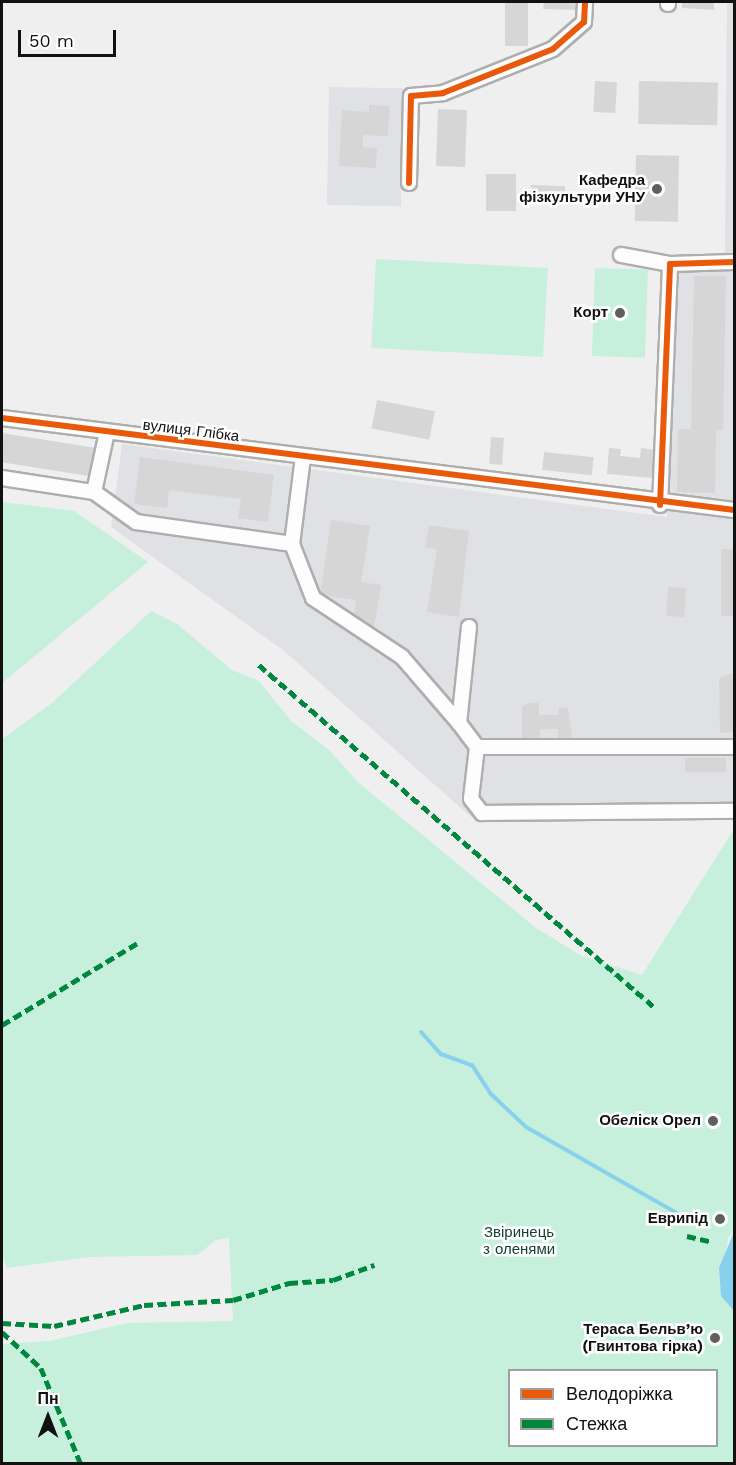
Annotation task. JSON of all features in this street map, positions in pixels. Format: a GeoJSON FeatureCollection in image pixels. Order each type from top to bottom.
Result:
{"type":"FeatureCollection","features":[{"type":"Feature","properties":{"kind":"street"},"geometry":{"type":"LineString","coordinates":[[410,183],[411,96],[443,93],[553,49],[584,22],[585,2]]}},
{"type":"Feature","properties":{"kind":"street"},"geometry":{"type":"LineString","coordinates":[[621,255],[670,264],[735,262]]}},
{"type":"Feature","properties":{"kind":"street"},"geometry":{"type":"LineString","coordinates":[[660,505],[670,264]]}},
{"type":"Feature","properties":{"kind":"street","name":"вулиця Глібка"},"geometry":{"type":"LineString","coordinates":[[2,418],[660,505],[735,510]]}},
{"type":"Feature","properties":{"kind":"street"},"geometry":{"type":"LineString","coordinates":[[94,492],[106,432]]}},
{"type":"Feature","properties":{"kind":"street"},"geometry":{"type":"LineString","coordinates":[[303,457],[292,544],[313,598],[402,657],[459,723],[477,747],[470,788],[476,812],[735,812]]}},
{"type":"Feature","properties":{"kind":"street"},"geometry":{"type":"LineString","coordinates":[[2,478],[94,492],[136,522],[292,544]]}},
{"type":"Feature","properties":{"kind":"street"},"geometry":{"type":"LineString","coordinates":[[459,723],[469,627]]}},
{"type":"Feature","properties":{"kind":"street"},"geometry":{"type":"LineString","coordinates":[[477,747],[735,747]]}},
{"type":"Feature","properties":{"kind":"shaded area"},"geometry":{"type":"Polygon","coordinates":[[[727,2],[734,2],[734,814],[471,817],[283,650],[111,527],[122,444],[667,517],[678,254],[725,254],[727,2]]]}},
{"type":"Feature","properties":{"kind":"shaded area"},"geometry":{"type":"Polygon","coordinates":[[[329,87],[403,88],[401,206],[327,205],[329,87]]]}},
{"type":"Feature","properties":{"kind":"green space"},"geometry":{"type":"Polygon","coordinates":[[[376,259],[548,268],[543,357],[371,348],[376,259]]]}},
{"type":"Feature","properties":{"kind":"green space","name":"Корт"},"geometry":{"type":"Polygon","coordinates":[[[595,268],[648,270],[645,358],[592,356],[595,268]]]}},
{"type":"Feature","properties":{"kind":"green space"},"geometry":{"type":"Polygon","coordinates":[[[2,502],[74,511],[148,562],[2,683],[2,502]]]}},
{"type":"Feature","properties":{"kind":"green space","name":"Звіринець з оленями"},"geometry":{"type":"Polygon","coordinates":[[[151,611],[177,624],[232,670],[259,681],[291,721],[329,750],[359,783],[536,928],[582,956],[642,975],[734,829],[734,1232],[728,1237],[721,1296],[734,1311],[734,1463],[2,1464],[2,1344],[50,1341],[127,1323],[233,1321],[229,1238],[216,1240],[197,1255],[89,1257],[7,1268],[2,1256],[2,739],[52,703],[151,611]]]}},
{"type":"Feature","properties":{"kind":"water"},"geometry":{"type":"Polygon","coordinates":[[[734,1232],[734,1311],[721,1296],[719,1268],[734,1232]]]}},
{"type":"Feature","properties":{"kind":"building"},"geometry":{"type":"Polygon","coordinates":[[[505,2],[528,2],[528,46],[505,46],[505,2]]]}},
{"type":"Feature","properties":{"kind":"building"},"geometry":{"type":"Polygon","coordinates":[[[544,2],[577,2],[577,10],[543,9],[544,2]]]}},
{"type":"Feature","properties":{"kind":"building"},"geometry":{"type":"Polygon","coordinates":[[[682,2],[714,2],[714,10],[682,8],[682,2]]]}},
{"type":"Feature","properties":{"kind":"building"},"geometry":{"type":"Polygon","coordinates":[[[595,81],[617,82],[615,113],[593,112],[595,81]]]}},
{"type":"Feature","properties":{"kind":"building"},"geometry":{"type":"Polygon","coordinates":[[[639,81],[718,82],[717,125],[638,124],[639,81]]]}},
{"type":"Feature","properties":{"kind":"building"},"geometry":{"type":"Polygon","coordinates":[[[369,105],[390,106],[388,136],[363,135],[363,147],[377,148],[376,168],[339,166],[342,110],[369,112],[369,105]]]}},
{"type":"Feature","properties":{"kind":"building"},"geometry":{"type":"Polygon","coordinates":[[[438,109],[467,110],[465,167],[436,166],[438,109]]]}},
{"type":"Feature","properties":{"kind":"building","name":"Кафедра фізкультури УНУ"},"geometry":{"type":"Polygon","coordinates":[[[636,155],[679,156],[678,222],[635,221],[636,155]]]}},
{"type":"Feature","properties":{"kind":"building"},"geometry":{"type":"Polygon","coordinates":[[[486,174],[516,174],[516,211],[486,211],[486,174]]]}},
{"type":"Feature","properties":{"kind":"building"},"geometry":{"type":"Polygon","coordinates":[[[531,185],[565,186],[565,195],[531,194],[531,185]]]}},
{"type":"Feature","properties":{"kind":"building"},"geometry":{"type":"Polygon","coordinates":[[[694,276],[726,276],[723,430],[716,430],[715,493],[677,492],[678,429],[691,429],[694,276]]]}},
{"type":"Feature","properties":{"kind":"building"},"geometry":{"type":"Polygon","coordinates":[[[377,400],[435,411],[429,440],[371,428],[377,400]]]}},
{"type":"Feature","properties":{"kind":"building"},"geometry":{"type":"Polygon","coordinates":[[[2,433],[95,448],[90,476],[2,462],[2,433]]]}},
{"type":"Feature","properties":{"kind":"building"},"geometry":{"type":"Polygon","coordinates":[[[491,437],[504,438],[502,465],[489,464],[491,437]]]}},
{"type":"Feature","properties":{"kind":"building"},"geometry":{"type":"Polygon","coordinates":[[[609,448],[621,449],[620,456],[640,458],[641,448],[655,450],[653,478],[607,474],[609,448]]]}},
{"type":"Feature","properties":{"kind":"building"},"geometry":{"type":"Polygon","coordinates":[[[544,452],[594,457],[592,475],[542,470],[544,452]]]}},
{"type":"Feature","properties":{"kind":"building"},"geometry":{"type":"Polygon","coordinates":[[[140,457],[274,475],[268,522],[238,518],[241,499],[169,490],[167,508],[134,504],[140,457]]]}},
{"type":"Feature","properties":{"kind":"building"},"geometry":{"type":"Polygon","coordinates":[[[331,520],[370,526],[361,582],[381,585],[374,627],[353,624],[356,600],[320,595],[331,520]]]}},
{"type":"Feature","properties":{"kind":"building"},"geometry":{"type":"Polygon","coordinates":[[[429,525],[469,531],[459,617],[427,612],[437,549],[425,548],[429,525]]]}},
{"type":"Feature","properties":{"kind":"building"},"geometry":{"type":"Polygon","coordinates":[[[721,549],[734,549],[734,616],[721,616],[721,549]]]}},
{"type":"Feature","properties":{"kind":"building"},"geometry":{"type":"Polygon","coordinates":[[[668,587],[686,588],[684,617],[666,616],[668,587]]]}},
{"type":"Feature","properties":{"kind":"building"},"geometry":{"type":"Polygon","coordinates":[[[734,674],[734,732],[720,733],[719,679],[734,674]]]}},
{"type":"Feature","properties":{"kind":"building"},"geometry":{"type":"Polygon","coordinates":[[[527,703],[539,703],[539,715],[559,715],[559,708],[568,708],[573,743],[558,743],[558,729],[540,729],[540,741],[522,741],[522,707],[527,703]]]}},
{"type":"Feature","properties":{"kind":"building"},"geometry":{"type":"Polygon","coordinates":[[[685,758],[726,758],[726,772],[685,772],[685,758]]]}},
{"type":"Feature","properties":{"kind":"waterway"},"geometry":{"type":"LineString","coordinates":[[421,1032],[441,1054],[472,1065],[491,1094],[526,1127],[680,1215]]}},
{"type":"Feature","properties":{"kind":"marked path"},"geometry":{"type":"LineString","coordinates":[[259,665],[653,1006]]}},
{"type":"Feature","properties":{"kind":"marked path"},"geometry":{"type":"LineString","coordinates":[[2,1025],[139,942]]}},
{"type":"Feature","properties":{"kind":"marked path"},"geometry":{"type":"LineString","coordinates":[[687,1236],[712,1242]]}},
{"type":"Feature","properties":{"kind":"marked path"},"geometry":{"type":"LineString","coordinates":[[2,1323],[54,1326],[144,1305],[233,1300],[289,1283],[333,1280],[374,1265]]}},
{"type":"Feature","properties":{"kind":"marked path"},"geometry":{"type":"LineString","coordinates":[[2,1332],[41,1368],[81,1464]]}},
{"type":"Feature","properties":{"kind":"cycle path"},"geometry":{"type":"LineString","coordinates":[[409,183],[411,96],[443,93],[553,49],[584,22],[585,2]]}},
{"type":"Feature","properties":{"kind":"cycle path"},"geometry":{"type":"LineString","coordinates":[[660,505],[670,264],[734,262]]}},
{"type":"Feature","properties":{"kind":"cycle path"},"geometry":{"type":"LineString","coordinates":[[2,418],[734,510]]}},
{"type":"Feature","properties":{"kind":"place","name":"Кафедра фізкультури УНУ"},"geometry":{"type":"Point","coordinates":[657,189]}},
{"type":"Feature","properties":{"kind":"place","name":"Корт"},"geometry":{"type":"Point","coordinates":[620,313]}},
{"type":"Feature","properties":{"kind":"place","name":"Обеліск Орел"},"geometry":{"type":"Point","coordinates":[713,1121]}},
{"type":"Feature","properties":{"kind":"place","name":"Еврипід"},"geometry":{"type":"Point","coordinates":[720,1219]}},
{"type":"Feature","properties":{"kind":"place","name":"Тераса Бельв’ю (Гвинтова гірка)"},"geometry":{"type":"Point","coordinates":[715,1338]}}]}
